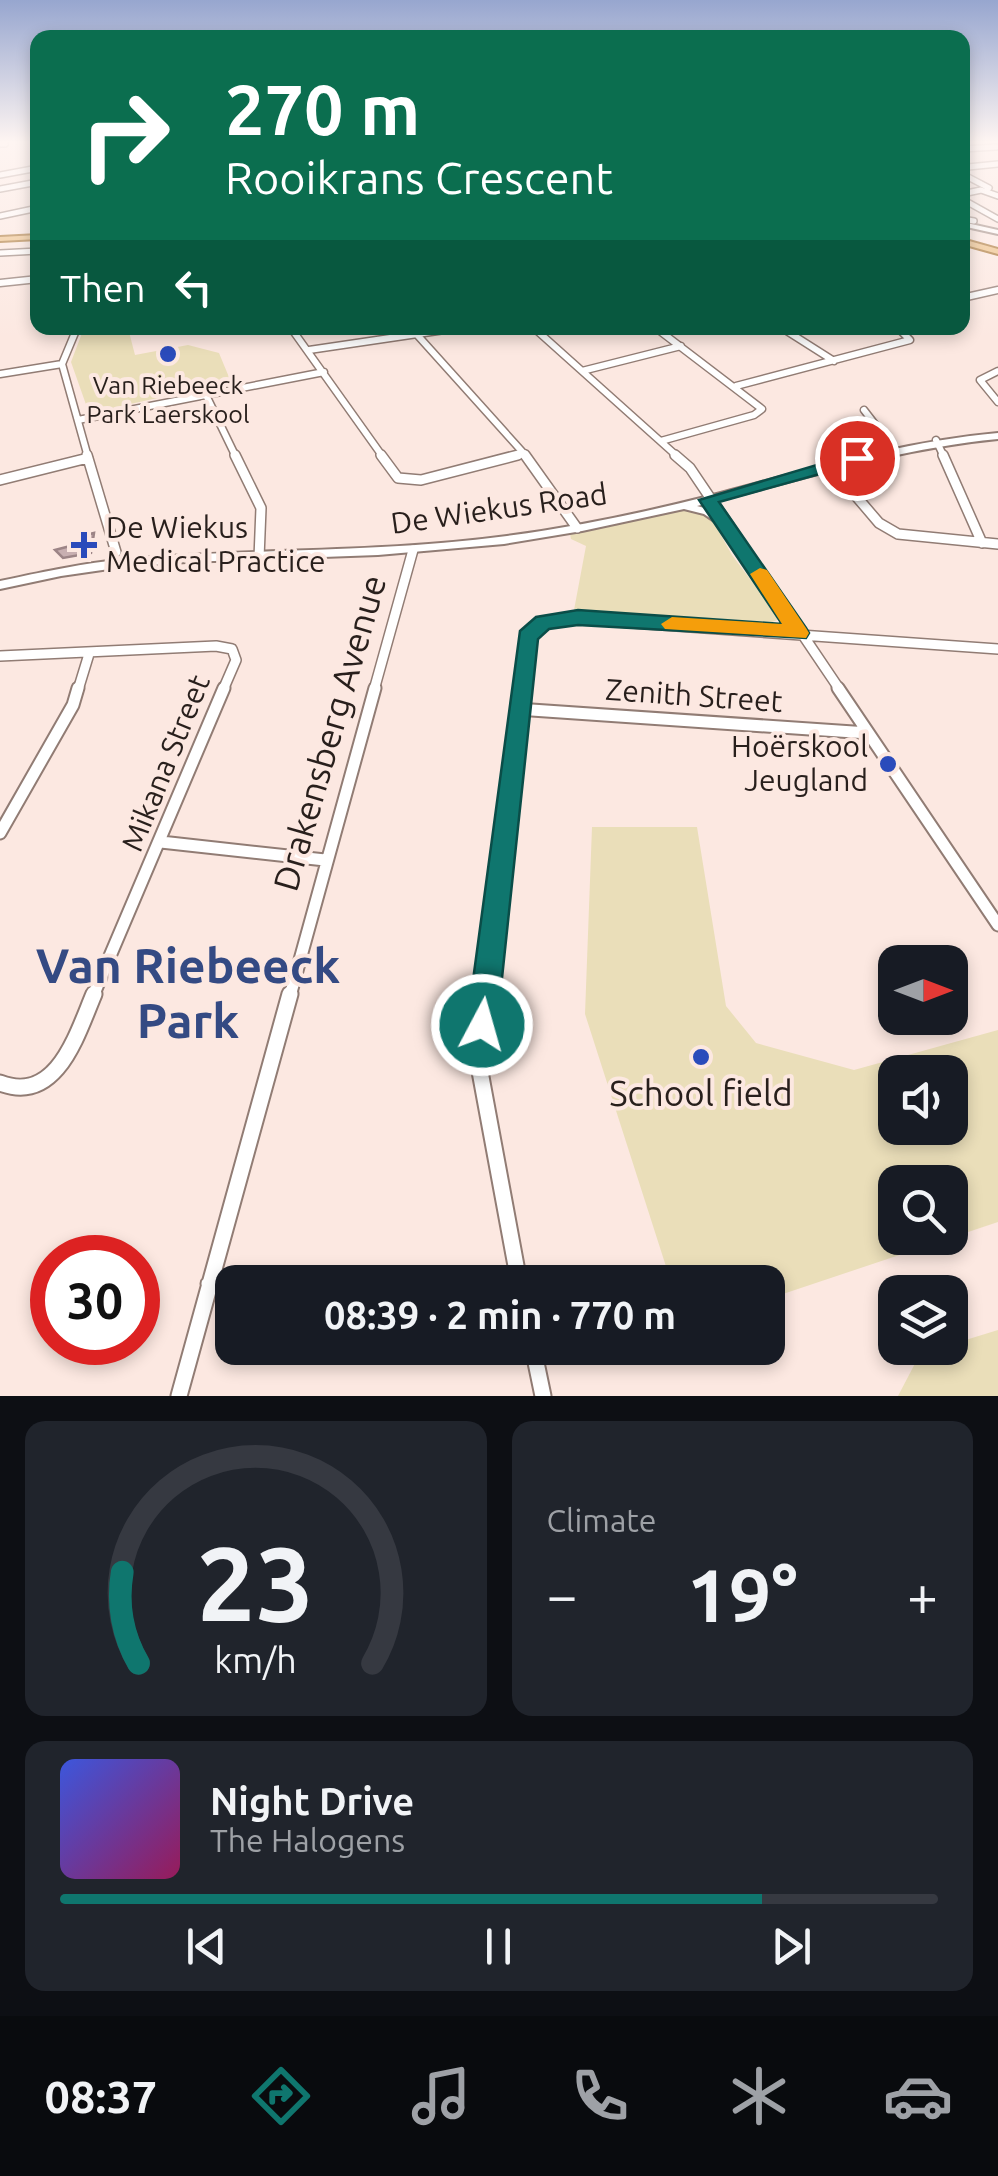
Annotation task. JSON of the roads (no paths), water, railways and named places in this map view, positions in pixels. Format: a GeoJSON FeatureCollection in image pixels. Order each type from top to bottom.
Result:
{"type":"FeatureCollection","features":[{"type":"Feature","properties":{"kind":"main road"},"geometry":{"type":"LineString","coordinates":[[970,239],[998,248]]}},
{"type":"Feature","properties":{"kind":"main road"},"geometry":{"type":"LineString","coordinates":[[0,246],[30,244]]}},
{"type":"Feature","properties":{"kind":"street"},"geometry":{"type":"LineString","coordinates":[[0,216],[30,210]]}},
{"type":"Feature","properties":{"kind":"street"},"geometry":{"type":"LineString","coordinates":[[970,223],[998,232]]}},
{"type":"Feature","properties":{"kind":"street"},"geometry":{"type":"LineString","coordinates":[[1,286],[30,281]]}},
{"type":"Feature","properties":{"kind":"street"},"geometry":{"type":"LineString","coordinates":[[970,296],[998,290]]}},
{"type":"Feature","properties":{"kind":"street"},"geometry":{"type":"LineString","coordinates":[[74,335],[62,364],[116,552]]}},
{"type":"Feature","properties":{"kind":"street"},"geometry":{"type":"LineString","coordinates":[[297,335],[398,478],[421,480],[524,453]]}},
{"type":"Feature","properties":{"kind":"street"},"geometry":{"type":"LineString","coordinates":[[309,350],[392,335]]}},
{"type":"Feature","properties":{"kind":"street"},"geometry":{"type":"LineString","coordinates":[[418,335],[524,453],[577,528]]}},
{"type":"Feature","properties":{"kind":"street"},"geometry":{"type":"LineString","coordinates":[[542,335],[690,468],[798,633],[992,907],[998,925]]}},
{"type":"Feature","properties":{"kind":"street"},"geometry":{"type":"LineString","coordinates":[[660,441],[760,413],[759,404],[666,335]]}},
{"type":"Feature","properties":{"kind":"street"},"geometry":{"type":"LineString","coordinates":[[793,335],[834,361]]}},
{"type":"Feature","properties":{"kind":"street"},"geometry":{"type":"LineString","coordinates":[[736,386],[910,340],[909,335]]}},
{"type":"Feature","properties":{"kind":"street"},"geometry":{"type":"LineString","coordinates":[[582,371],[681,346]]}},
{"type":"Feature","properties":{"kind":"street"},"geometry":{"type":"LineString","coordinates":[[0,374],[62,364]]}},
{"type":"Feature","properties":{"kind":"street"},"geometry":{"type":"LineString","coordinates":[[998,371],[980,380],[998,402]]}},
{"type":"Feature","properties":{"kind":"street"},"geometry":{"type":"LineString","coordinates":[[78,420],[324,372]]}},
{"type":"Feature","properties":{"kind":"street"},"geometry":{"type":"LineString","coordinates":[[206,393],[260,508],[260,558]]}},
{"type":"Feature","properties":{"kind":"street"},"geometry":{"type":"LineString","coordinates":[[864,410],[894,449]]}},
{"type":"Feature","properties":{"kind":"street","name":"De Wiekus Road"},"geometry":{"type":"LineString","coordinates":[[0,584],[80,570],[412,550],[577,528],[708,500],[894,449],[936,440],[998,436]]}},
{"type":"Feature","properties":{"kind":"street"},"geometry":{"type":"LineString","coordinates":[[936,440],[982,543]]}},
{"type":"Feature","properties":{"kind":"street"},"geometry":{"type":"LineString","coordinates":[[0,480],[88,458]]}},
{"type":"Feature","properties":{"kind":"street"},"geometry":{"type":"LineString","coordinates":[[844,482],[879,523],[898,534],[998,544]]}},
{"type":"Feature","properties":{"kind":"street"},"geometry":{"type":"LineString","coordinates":[[676,505],[708,512],[726,526]]}},
{"type":"Feature","properties":{"kind":"street","name":"Drakensberg Avenue"},"geometry":{"type":"LineString","coordinates":[[180,1396],[412,550]]}},
{"type":"Feature","properties":{"kind":"street"},"geometry":{"type":"LineString","coordinates":[[517,1265],[479,1066],[517,709],[527,637],[533,628],[556,618],[798,633],[995,648],[998,660]]}},
{"type":"Feature","properties":{"kind":"street","name":"Mikana Street"},"geometry":{"type":"LineString","coordinates":[[0,656],[216,646],[235,653],[236,660],[162,842],[68,1055],[56,1074],[41,1084],[24,1088],[0,1083]]}},
{"type":"Feature","properties":{"kind":"street"},"geometry":{"type":"LineString","coordinates":[[0,833],[73,705],[89,654]]}},
{"type":"Feature","properties":{"kind":"street","name":"Zenith Street"},"geometry":{"type":"LineString","coordinates":[[517,709],[868,733]]}},
{"type":"Feature","properties":{"kind":"street"},"geometry":{"type":"LineString","coordinates":[[162,842],[325,860]]}},
{"type":"Feature","properties":{"kind":"street"},"geometry":{"type":"LineString","coordinates":[[209,1284],[215,1285]]}},
{"type":"Feature","properties":{"kind":"street"},"geometry":{"type":"LineString","coordinates":[[537,1365],[543,1396]]}},
{"type":"Feature","properties":{"kind":"place","name":"Van Riebeeck Park Laerskool"},"geometry":{"type":"Point","coordinates":[168,354]}},
{"type":"Feature","properties":{"kind":"place","name":"De Wiekus Medical Practice"},"geometry":{"type":"Point","coordinates":[84,545]}},
{"type":"Feature","properties":{"kind":"place","name":"Hoërskool Jeugland"},"geometry":{"type":"Point","coordinates":[888,764]}},
{"type":"Feature","properties":{"kind":"place","name":"School field"},"geometry":{"type":"Point","coordinates":[701,1057]}},
{"type":"Feature","properties":{"kind":"district","name":"Van Riebeeck Park"},"geometry":{"type":"Point","coordinates":[188,994]}}]}
